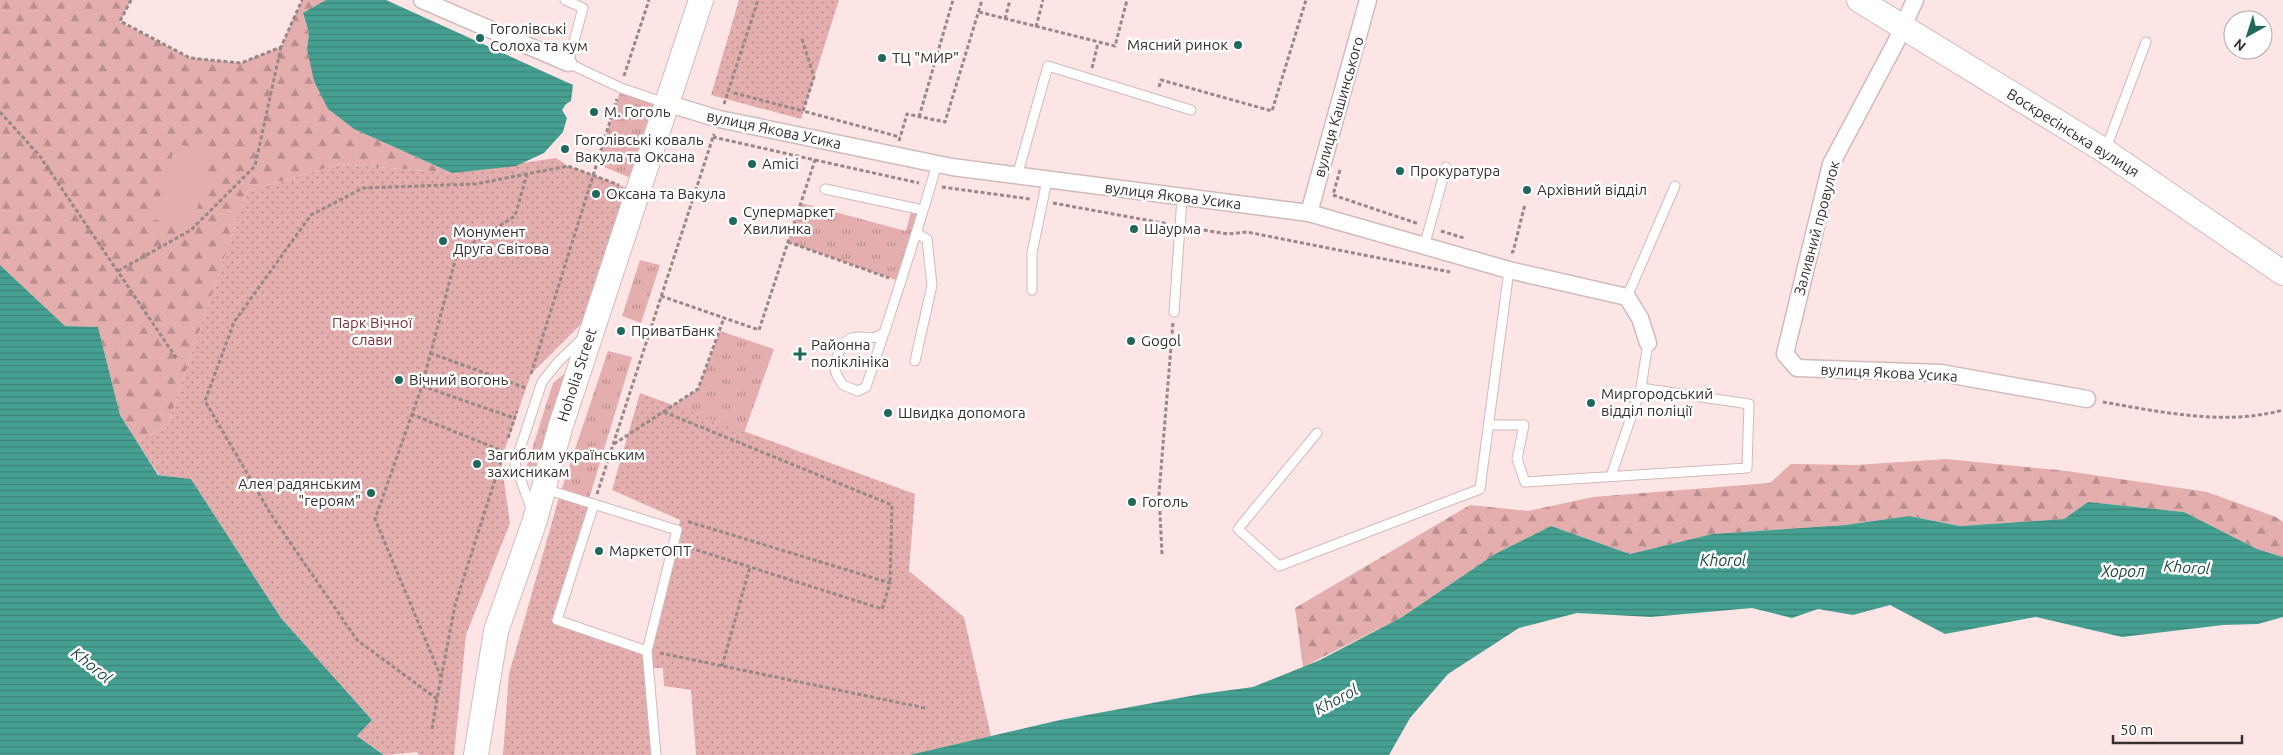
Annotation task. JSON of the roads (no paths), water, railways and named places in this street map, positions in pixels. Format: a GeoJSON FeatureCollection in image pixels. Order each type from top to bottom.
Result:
{"type":"FeatureCollection","features":[{"type":"Feature","properties":{"kind":"street"},"geometry":{"type":"LineString","coordinates":[[422,0],[568,63]]}},
{"type":"Feature","properties":{"kind":"street","name":"Hoholia Street"},"geometry":{"type":"LineString","coordinates":[[476,755],[496,631],[535,520],[542,488],[591,330],[639,193],[700,0]]}},
{"type":"Feature","properties":{"kind":"street","name":"вулиця Кашинського"},"geometry":{"type":"LineString","coordinates":[[1309,214],[1368,0]]}},
{"type":"Feature","properties":{"kind":"street","name":"Воскресінська вулиця"},"geometry":{"type":"LineString","coordinates":[[1859,0],[2105,152],[2283,273]]}},
{"type":"Feature","properties":{"kind":"street","name":"Заливний провулок"},"geometry":{"type":"LineString","coordinates":[[1785,354],[1831,164],[1904,27],[1915,0]]}},
{"type":"Feature","properties":{"kind":"street","name":"вулиця Якова Усика"},"geometry":{"type":"LineString","coordinates":[[666,103],[719,119],[937,164],[1309,214],[1508,270],[1627,297]]}},
{"type":"Feature","properties":{"kind":"street"},"geometry":{"type":"LineString","coordinates":[[1627,297],[1640,318],[1648,343]]}},
{"type":"Feature","properties":{"kind":"street","name":"вулиця Якова Усика"},"geometry":{"type":"LineString","coordinates":[[1785,354],[1797,368],[1941,373],[2087,399]]}},
{"type":"Feature","properties":{"kind":"lane"},"geometry":{"type":"LineString","coordinates":[[565,0],[583,8],[568,63],[621,88],[666,103]]}},
{"type":"Feature","properties":{"kind":"lane"},"geometry":{"type":"LineString","coordinates":[[2105,152],[2146,42]]}},
{"type":"Feature","properties":{"kind":"lane"},"geometry":{"type":"LineString","coordinates":[[1017,176],[1048,66],[1191,110]]}},
{"type":"Feature","properties":{"kind":"lane"},"geometry":{"type":"LineString","coordinates":[[885,332],[877,338],[852,338],[844,344],[837,358],[835,368],[842,385],[858,391],[866,388],[885,332],[901,282],[937,164]]}},
{"type":"Feature","properties":{"kind":"lane"},"geometry":{"type":"LineString","coordinates":[[1424,247],[1446,167]]}},
{"type":"Feature","properties":{"kind":"lane"},"geometry":{"type":"LineString","coordinates":[[1032,290],[1032,253],[1047,180]]}},
{"type":"Feature","properties":{"kind":"lane"},"geometry":{"type":"LineString","coordinates":[[1627,297],[1675,186]]}},
{"type":"Feature","properties":{"kind":"lane"},"geometry":{"type":"LineString","coordinates":[[825,188],[923,210]]}},
{"type":"Feature","properties":{"kind":"lane"},"geometry":{"type":"LineString","coordinates":[[1174,312],[1182,198]]}},
{"type":"Feature","properties":{"kind":"lane"},"geometry":{"type":"LineString","coordinates":[[915,361],[932,285],[928,239],[916,234]]}},
{"type":"Feature","properties":{"kind":"lane"},"geometry":{"type":"LineString","coordinates":[[1317,432],[1238,529],[1279,566],[1480,489],[1508,270]]}},
{"type":"Feature","properties":{"kind":"lane"},"geometry":{"type":"LineString","coordinates":[[535,520],[516,464],[542,382],[558,362],[591,330]]}},
{"type":"Feature","properties":{"kind":"lane"},"geometry":{"type":"LineString","coordinates":[[1611,476],[1641,388],[1648,343]]}},
{"type":"Feature","properties":{"kind":"lane"},"geometry":{"type":"LineString","coordinates":[[1488,425],[1524,425],[1517,459],[1525,482],[1747,468],[1749,404],[1641,388]]}},
{"type":"Feature","properties":{"kind":"lane"},"geometry":{"type":"LineString","coordinates":[[542,488],[677,530],[647,651],[656,755]]}},
{"type":"Feature","properties":{"kind":"lane"},"geometry":{"type":"LineString","coordinates":[[594,504],[557,620],[647,651]]}},
{"type":"Feature","properties":{"kind":"water"},"geometry":{"type":"Polygon","coordinates":[[[326,0],[386,0],[573,85],[571,101],[562,110],[567,118],[563,132],[544,153],[516,166],[452,173],[354,129],[328,109],[314,81],[307,49],[309,33],[303,13],[326,0]]]}},
{"type":"Feature","properties":{"kind":"water","name":"Khorol"},"geometry":{"type":"Polygon","coordinates":[[[0,265],[65,326],[98,327],[120,415],[158,475],[191,479],[281,618],[372,720],[357,736],[384,755],[0,755],[0,265]]]}},
{"type":"Feature","properties":{"kind":"water","name":"Хорол"},"geometry":{"type":"Polygon","coordinates":[[[2088,502],[2184,512],[2257,549],[2283,557],[2283,617],[2258,624],[2223,625],[2122,637],[2036,617],[1945,634],[1890,605],[1853,615],[1818,609],[1792,618],[1752,608],[1651,617],[1577,613],[1519,628],[1448,674],[1410,718],[1389,755],[909,755],[1060,720],[1201,694],[1253,687],[1320,660],[1402,617],[1495,554],[1551,526],[1630,554],[1712,534],[1845,525],[1909,516],[1960,526],[2064,519],[2088,502]]]}},
{"type":"Feature","properties":{"kind":"place","name":"Гоголівські Солоха та кум"},"geometry":{"type":"Point","coordinates":[480,38]}},
{"type":"Feature","properties":{"kind":"place","name":"Мясний ринок"},"geometry":{"type":"Point","coordinates":[1238,45]}},
{"type":"Feature","properties":{"kind":"place","name":"ТЦ \"МИР\""},"geometry":{"type":"Point","coordinates":[882,58]}},
{"type":"Feature","properties":{"kind":"place","name":"М. Гоголь"},"geometry":{"type":"Point","coordinates":[594,112]}},
{"type":"Feature","properties":{"kind":"place","name":"Гоголівські коваль Вакула та Оксана"},"geometry":{"type":"Point","coordinates":[565,149]}},
{"type":"Feature","properties":{"kind":"place","name":"Amici"},"geometry":{"type":"Point","coordinates":[752,164]}},
{"type":"Feature","properties":{"kind":"place","name":"Прокуратура"},"geometry":{"type":"Point","coordinates":[1400,171]}},
{"type":"Feature","properties":{"kind":"place","name":"Архівний відділ"},"geometry":{"type":"Point","coordinates":[1527,190]}},
{"type":"Feature","properties":{"kind":"place","name":"Оксана та Вакула"},"geometry":{"type":"Point","coordinates":[596,194]}},
{"type":"Feature","properties":{"kind":"place","name":"Супермаркет Хвилинка"},"geometry":{"type":"Point","coordinates":[733,221]}},
{"type":"Feature","properties":{"kind":"place","name":"Шаурма"},"geometry":{"type":"Point","coordinates":[1134,229]}},
{"type":"Feature","properties":{"kind":"place","name":"Монумент Друга Світова"},"geometry":{"type":"Point","coordinates":[443,241]}},
{"type":"Feature","properties":{"kind":"place","name":"ПриватБанк"},"geometry":{"type":"Point","coordinates":[621,331]}},
{"type":"Feature","properties":{"kind":"place","name":"Gogol"},"geometry":{"type":"Point","coordinates":[1131,341]}},
{"type":"Feature","properties":{"kind":"place","name":"Районна поліклініка"},"geometry":{"type":"Point","coordinates":[800,354]}},
{"type":"Feature","properties":{"kind":"place","name":"Вічний вогонь"},"geometry":{"type":"Point","coordinates":[399,380]}},
{"type":"Feature","properties":{"kind":"place","name":"Миргородський відділ поліції"},"geometry":{"type":"Point","coordinates":[1591,403]}},
{"type":"Feature","properties":{"kind":"place","name":"Швидка допомога"},"geometry":{"type":"Point","coordinates":[888,413]}},
{"type":"Feature","properties":{"kind":"place","name":"Загиблим українським захисникам"},"geometry":{"type":"Point","coordinates":[477,464]}},
{"type":"Feature","properties":{"kind":"place","name":"Алея радянським \"героям\""},"geometry":{"type":"Point","coordinates":[371,493]}},
{"type":"Feature","properties":{"kind":"place","name":"Гоголь"},"geometry":{"type":"Point","coordinates":[1132,502]}},
{"type":"Feature","properties":{"kind":"place","name":"МаркетОПТ"},"geometry":{"type":"Point","coordinates":[599,551]}},
{"type":"Feature","properties":{"kind":"park label","name":"Парк Вічної слави"},"geometry":{"type":"Point","coordinates":[372,332]}}]}
